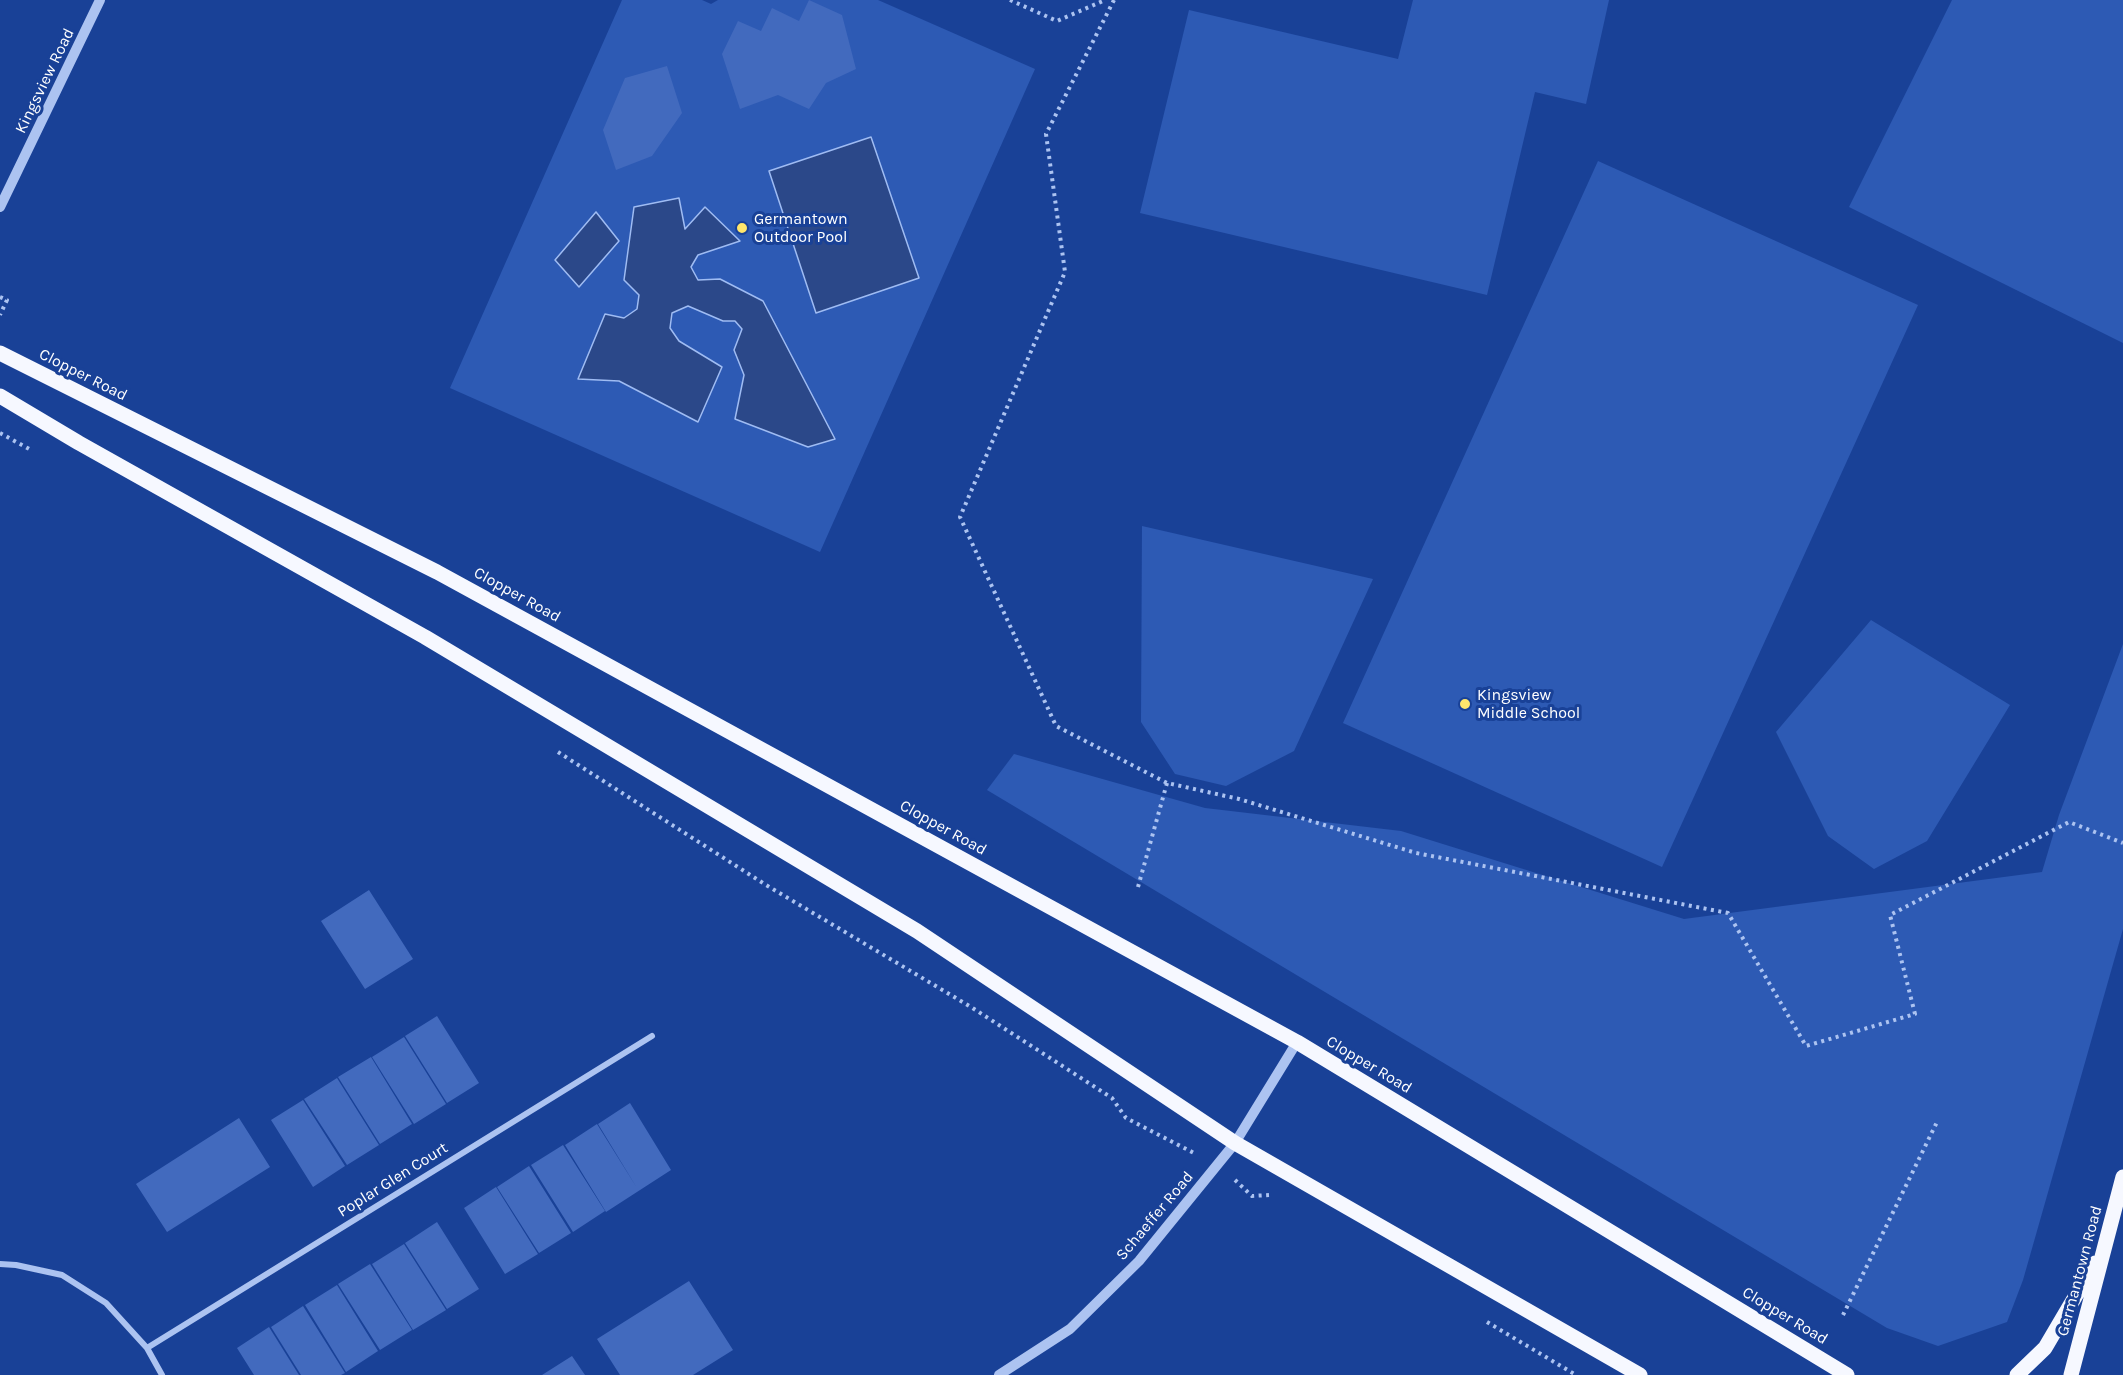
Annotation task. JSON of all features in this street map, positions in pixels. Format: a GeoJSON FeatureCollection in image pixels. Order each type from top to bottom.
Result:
{"type":"FeatureCollection","features":[{"type":"Feature","properties":{"kind":"main road","name":"Clopper Road"},"geometry":{"type":"LineString","coordinates":[[0,353],[437,572],[1297,1042],[1847,1375]]}},
{"type":"Feature","properties":{"kind":"main road"},"geometry":{"type":"LineString","coordinates":[[0,396],[424,638],[918,931],[1234,1143],[1640,1375]]}},
{"type":"Feature","properties":{"kind":"main road","name":"Germantown Road"},"geometry":{"type":"LineString","coordinates":[[2071,1375],[2123,1176]]}},
{"type":"Feature","properties":{"kind":"main road"},"geometry":{"type":"LineString","coordinates":[[2017,1375],[2045,1348],[2105,1245]]}},
{"type":"Feature","properties":{"kind":"street","name":"Kingsview Road"},"geometry":{"type":"LineString","coordinates":[[0,207],[100,0]]}},
{"type":"Feature","properties":{"kind":"street","name":"Poplar Glen Court"},"geometry":{"type":"LineString","coordinates":[[147,1348],[652,1036]]}},
{"type":"Feature","properties":{"kind":"street","name":"Schaeffer Road"},"geometry":{"type":"LineString","coordinates":[[999,1375],[1070,1329],[1139,1261],[1234,1143],[1297,1042]]}},
{"type":"Feature","properties":{"kind":"street"},"geometry":{"type":"LineString","coordinates":[[0,1264],[16,1265],[62,1275],[106,1303],[147,1348],[162,1375]]}},
{"type":"Feature","properties":{"kind":"path"},"geometry":{"type":"LineString","coordinates":[[1010,0],[1057,21],[1105,0]]}},
{"type":"Feature","properties":{"kind":"path"},"geometry":{"type":"LineString","coordinates":[[1114,0],[1046,134],[1065,272],[960,517],[1056,726],[1167,783],[1239,799],[1416,853],[1728,913],[1806,1046],[1915,1014],[1890,915],[2069,822],[2123,843]]}},
{"type":"Feature","properties":{"kind":"path"},"geometry":{"type":"LineString","coordinates":[[0,297],[7,300],[0,315]]}},
{"type":"Feature","properties":{"kind":"path"},"geometry":{"type":"LineString","coordinates":[[0,433],[41,455]]}},
{"type":"Feature","properties":{"kind":"path"},"geometry":{"type":"LineString","coordinates":[[550,747],[766,885],[981,1013],[1112,1098],[1126,1118],[1217,1164],[1252,1196],[1271,1195]]}},
{"type":"Feature","properties":{"kind":"path"},"geometry":{"type":"LineString","coordinates":[[1138,887],[1167,783]]}},
{"type":"Feature","properties":{"kind":"path"},"geometry":{"type":"LineString","coordinates":[[1843,1315],[1937,1122]]}},
{"type":"Feature","properties":{"kind":"path"},"geometry":{"type":"LineString","coordinates":[[1486,1322],[1576,1375]]}},
{"type":"Feature","properties":{"kind":"shaded area","name":"Germantown Outdoor Pool"},"geometry":{"type":"Polygon","coordinates":[[[622,0],[702,0],[711,4],[718,0],[878,0],[1035,69],[820,552],[450,388],[622,0]]]}},
{"type":"Feature","properties":{"kind":"shaded area"},"geometry":{"type":"Polygon","coordinates":[[[1413,0],[1609,0],[1586,104],[1535,92],[1487,295],[1140,213],[1189,10],[1398,59],[1413,0]]]}},
{"type":"Feature","properties":{"kind":"shaded area"},"geometry":{"type":"Polygon","coordinates":[[[1952,0],[2123,0],[2123,343],[1849,207],[1952,0]]]}},
{"type":"Feature","properties":{"kind":"shaded area"},"geometry":{"type":"Polygon","coordinates":[[[871,137],[919,278],[816,313],[769,171],[871,137]]]}},
{"type":"Feature","properties":{"kind":"shaded area"},"geometry":{"type":"Polygon","coordinates":[[[1598,161],[1918,305],[1662,867],[1343,723],[1598,161]]]}},
{"type":"Feature","properties":{"kind":"shaded area"},"geometry":{"type":"Polygon","coordinates":[[[679,198],[685,229],[705,207],[740,241],[698,255],[691,267],[698,280],[720,279],[763,301],[835,439],[808,447],[735,419],[744,375],[734,350],[742,329],[735,321],[723,321],[688,306],[672,313],[670,328],[679,341],[722,367],[698,422],[619,381],[578,379],[605,314],[624,318],[637,309],[639,295],[624,280],[634,207],[679,198]]]}},
{"type":"Feature","properties":{"kind":"shaded area"},"geometry":{"type":"Polygon","coordinates":[[[596,212],[619,241],[579,287],[555,260],[596,212]]]}},
{"type":"Feature","properties":{"kind":"shaded area"},"geometry":{"type":"Polygon","coordinates":[[[1142,526],[1373,579],[1294,751],[1226,786],[1175,774],[1141,722],[1142,526]]]}},
{"type":"Feature","properties":{"kind":"shaded area"},"geometry":{"type":"Polygon","coordinates":[[[1871,620],[2010,705],[1927,841],[1874,869],[1828,836],[1776,732],[1871,620]]]}},
{"type":"Feature","properties":{"kind":"shaded area"},"geometry":{"type":"Polygon","coordinates":[[[2123,644],[2123,929],[2023,1280],[2007,1322],[1938,1346],[1887,1328],[987,790],[1014,754],[1205,808],[1401,831],[1684,919],[2042,872],[2059,815],[2123,644]]]}},
{"type":"Feature","properties":{"kind":"building"},"geometry":{"type":"Polygon","coordinates":[[[809,0],[842,15],[856,69],[826,83],[809,109],[778,95],[740,109],[722,54],[738,21],[761,31],[772,8],[799,21],[809,0]]]}},
{"type":"Feature","properties":{"kind":"building"},"geometry":{"type":"Polygon","coordinates":[[[667,66],[682,113],[652,156],[616,170],[603,130],[625,78],[667,66]]]}},
{"type":"Feature","properties":{"kind":"building"},"geometry":{"type":"Polygon","coordinates":[[[369,890],[413,959],[365,989],[321,921],[369,890]]]}},
{"type":"Feature","properties":{"kind":"building"},"geometry":{"type":"Polygon","coordinates":[[[437,1016],[479,1083],[447,1103],[405,1036],[437,1016]]]}},
{"type":"Feature","properties":{"kind":"building"},"geometry":{"type":"Polygon","coordinates":[[[404,1037],[446,1104],[414,1124],[372,1057],[404,1037]]]}},
{"type":"Feature","properties":{"kind":"building"},"geometry":{"type":"Polygon","coordinates":[[[371,1057],[412,1124],[380,1144],[338,1077],[371,1057]]]}},
{"type":"Feature","properties":{"kind":"building"},"geometry":{"type":"Polygon","coordinates":[[[337,1078],[379,1145],[347,1165],[304,1099],[337,1078]]]}},
{"type":"Feature","properties":{"kind":"building"},"geometry":{"type":"Polygon","coordinates":[[[303,1100],[345,1166],[313,1187],[271,1120],[303,1100]]]}},
{"type":"Feature","properties":{"kind":"building"},"geometry":{"type":"Polygon","coordinates":[[[630,1103],[671,1170],[606,1212],[565,1145],[597,1124],[637,1188],[598,1124],[630,1103]]]}},
{"type":"Feature","properties":{"kind":"building"},"geometry":{"type":"Polygon","coordinates":[[[239,1118],[270,1167],[167,1232],[136,1184],[239,1118]]]}},
{"type":"Feature","properties":{"kind":"building"},"geometry":{"type":"Polygon","coordinates":[[[563,1145],[605,1211],[573,1232],[531,1165],[563,1145]]]}},
{"type":"Feature","properties":{"kind":"building"},"geometry":{"type":"Polygon","coordinates":[[[529,1166],[571,1233],[539,1253],[497,1187],[529,1166]]]}},
{"type":"Feature","properties":{"kind":"building"},"geometry":{"type":"Polygon","coordinates":[[[496,1187],[538,1254],[505,1274],[464,1208],[496,1187]]]}},
{"type":"Feature","properties":{"kind":"building"},"geometry":{"type":"Polygon","coordinates":[[[437,1222],[479,1289],[447,1309],[405,1243],[437,1222]]]}},
{"type":"Feature","properties":{"kind":"building"},"geometry":{"type":"Polygon","coordinates":[[[404,1244],[446,1310],[413,1330],[372,1264],[404,1244]]]}},
{"type":"Feature","properties":{"kind":"building"},"geometry":{"type":"Polygon","coordinates":[[[370,1264],[412,1330],[380,1350],[338,1284],[370,1264]]]}},
{"type":"Feature","properties":{"kind":"building"},"geometry":{"type":"Polygon","coordinates":[[[689,1281],[733,1350],[693,1375],[620,1375],[597,1339],[689,1281]]]}},
{"type":"Feature","properties":{"kind":"building"},"geometry":{"type":"Polygon","coordinates":[[[337,1285],[378,1351],[346,1372],[305,1305],[337,1285]]]}},
{"type":"Feature","properties":{"kind":"building"},"geometry":{"type":"Polygon","coordinates":[[[303,1306],[345,1373],[341,1375],[301,1375],[271,1327],[303,1306]]]}},
{"type":"Feature","properties":{"kind":"building"},"geometry":{"type":"Polygon","coordinates":[[[269,1327],[299,1375],[254,1375],[237,1348],[269,1327]]]}},
{"type":"Feature","properties":{"kind":"building"},"geometry":{"type":"Polygon","coordinates":[[[572,1356],[585,1375],[542,1375],[572,1356]]]}},
{"type":"Feature","properties":{"kind":"place","name":"Germantown Outdoor Pool"},"geometry":{"type":"Point","coordinates":[742,228]}},
{"type":"Feature","properties":{"kind":"place","name":"Kingsview Middle School"},"geometry":{"type":"Point","coordinates":[1465,704]}}]}
